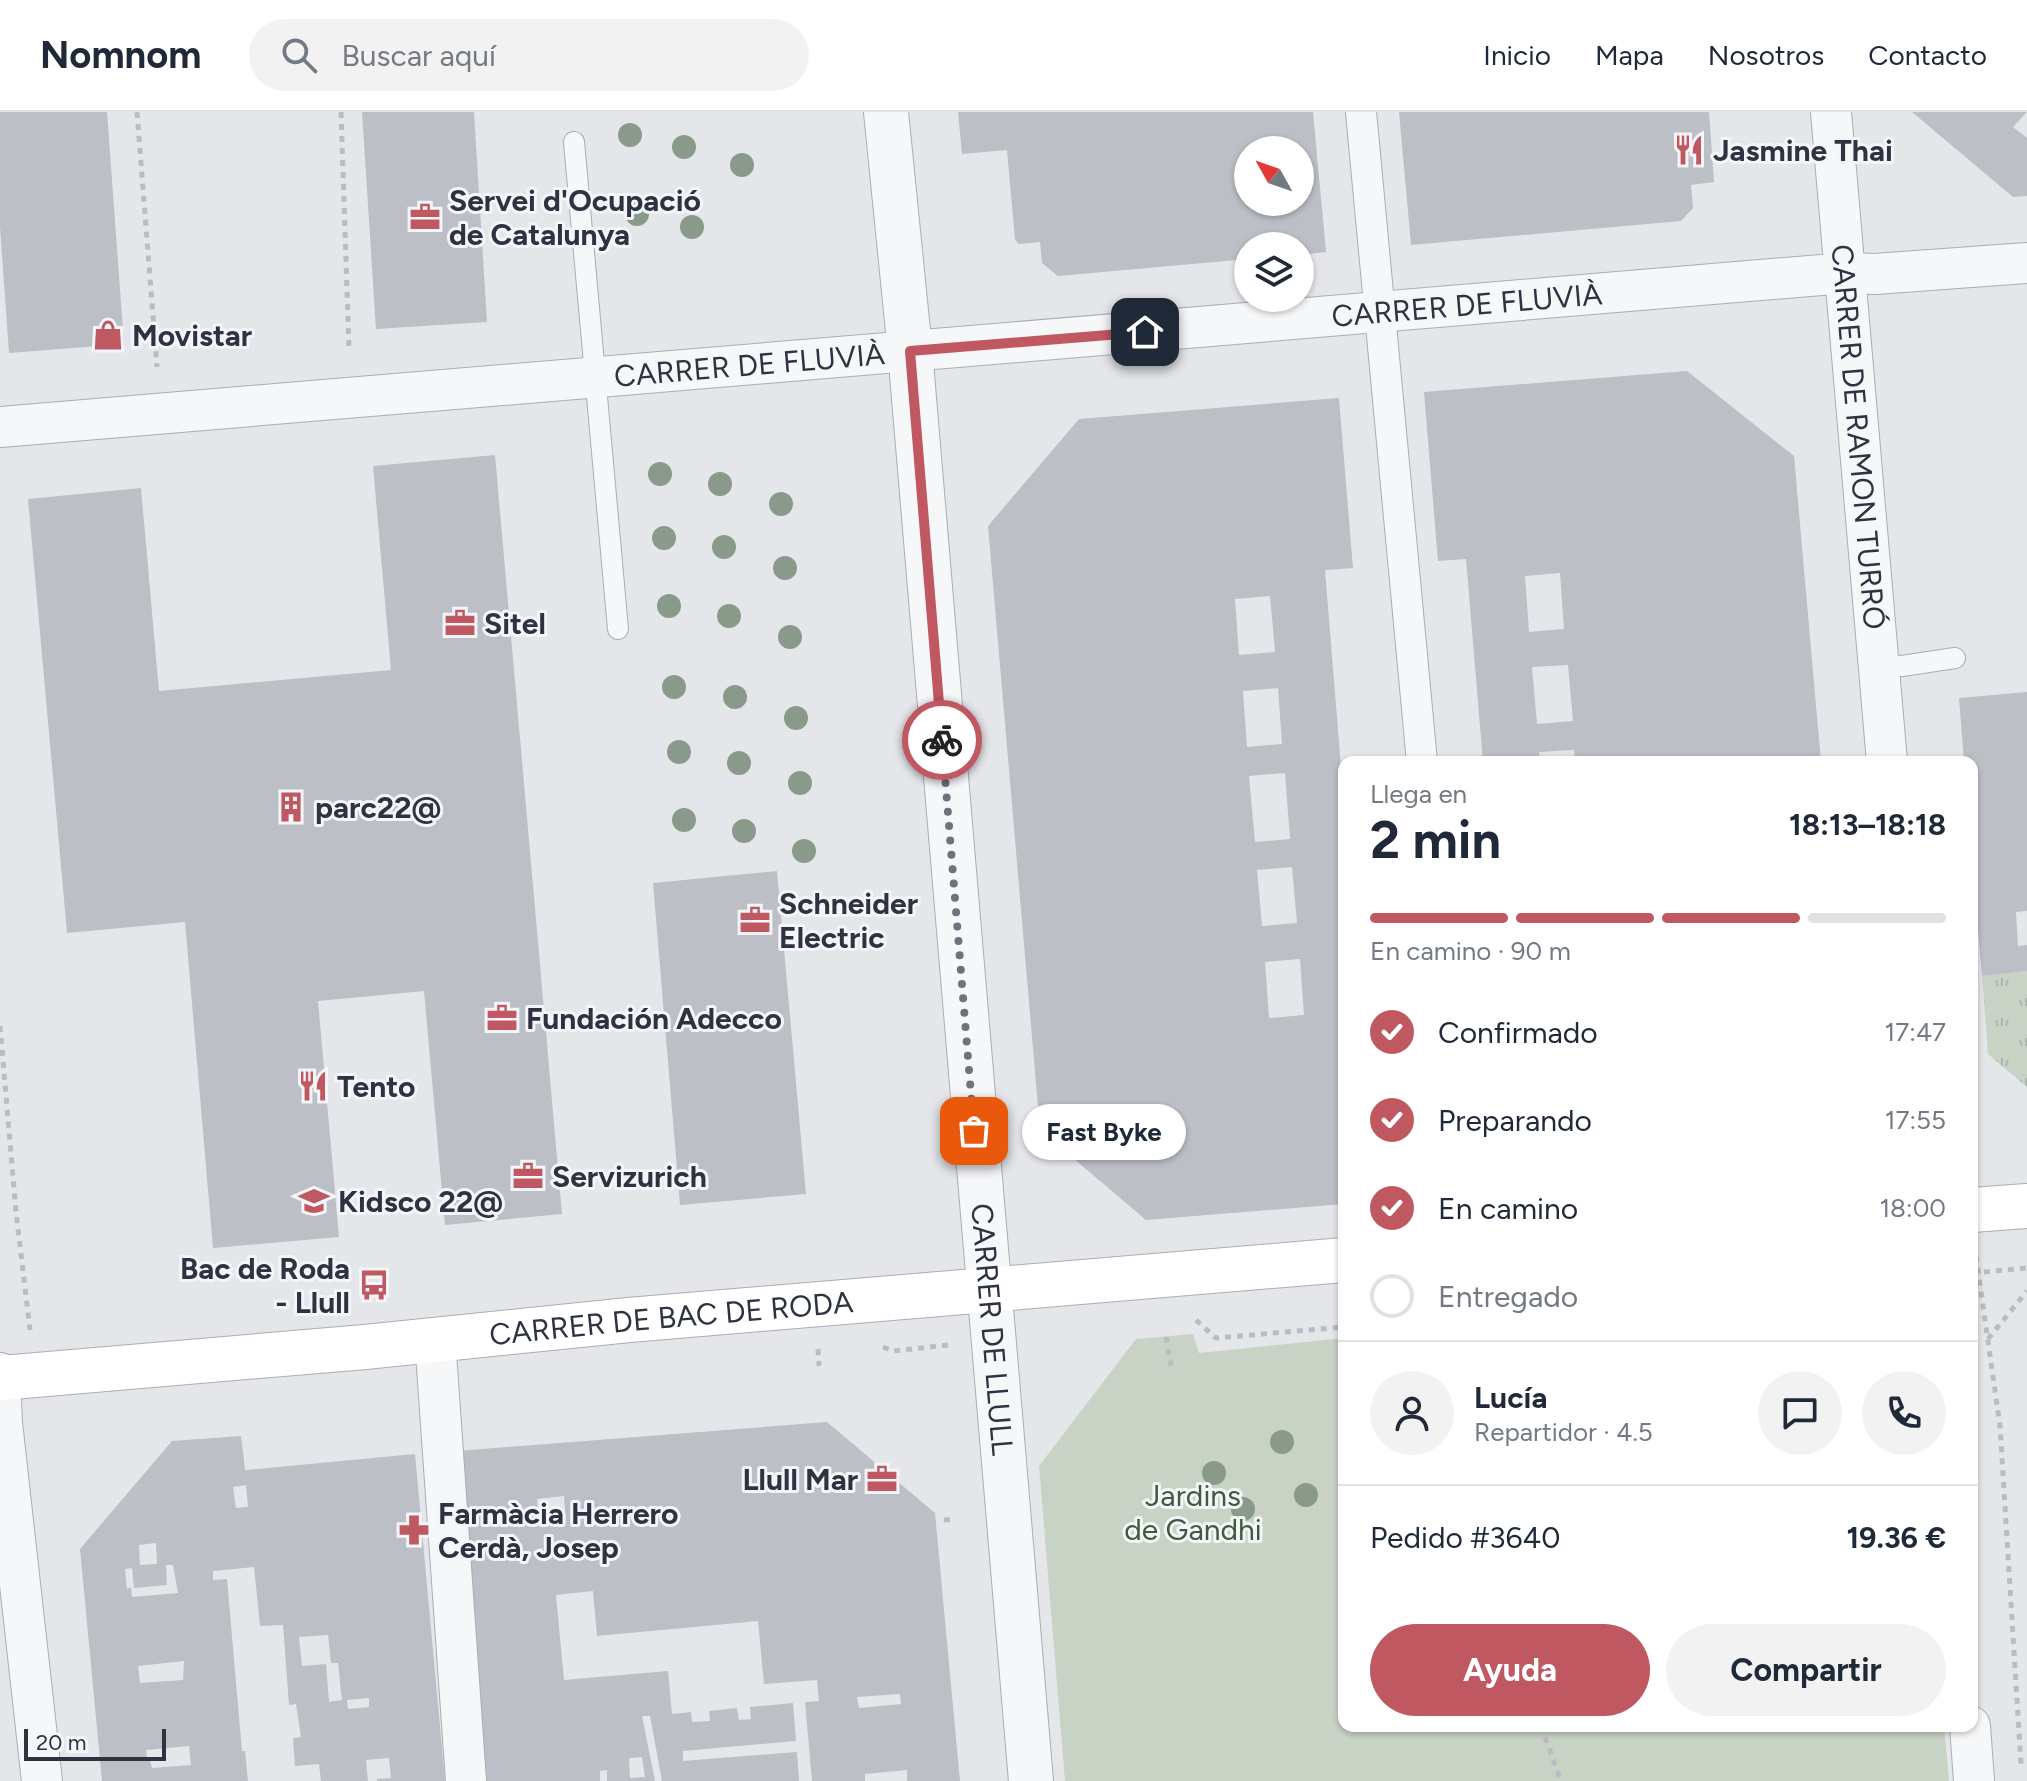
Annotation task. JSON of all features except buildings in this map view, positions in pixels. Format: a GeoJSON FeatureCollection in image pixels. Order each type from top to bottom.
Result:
{"type":"FeatureCollection","features":[{"type":"Feature","properties":{"kind":"main road"},"geometry":{"type":"LineString","coordinates":[[1978,1210],[2027,1206]]}},
{"type":"Feature","properties":{"kind":"main road","name":"CARRER DE BAC DE RODA"},"geometry":{"type":"LineString","coordinates":[[0,1377],[1338,1261]]}},
{"type":"Feature","properties":{"kind":"street","name":"CARRER DE LLULL"},"geometry":{"type":"LineString","coordinates":[[886,112],[910,351],[987,1290],[1031,1781]]}},
{"type":"Feature","properties":{"kind":"street"},"geometry":{"type":"LineString","coordinates":[[1361,112],[1421,756]]}},
{"type":"Feature","properties":{"kind":"street","name":"CARRER DE RAMON TURRÓ"},"geometry":{"type":"LineString","coordinates":[[1831,112],[1886,756]]}},
{"type":"Feature","properties":{"kind":"street","name":"CARRER DE FLUVIÀ"},"geometry":{"type":"LineString","coordinates":[[0,427],[1845,273],[1875,274],[2027,263]]}},
{"type":"Feature","properties":{"kind":"street"},"geometry":{"type":"LineString","coordinates":[[435,1339],[466,1781]]}},
{"type":"Feature","properties":{"kind":"street"},"geometry":{"type":"LineString","coordinates":[[0,1377],[2,1423],[42,1781]]}},
{"type":"Feature","properties":{"kind":"street"},"geometry":{"type":"LineString","coordinates":[[1970,1732],[1974,1781]]}},
{"type":"Feature","properties":{"kind":"lane"},"geometry":{"type":"LineString","coordinates":[[574,142],[618,629]]}},
{"type":"Feature","properties":{"kind":"lane"},"geometry":{"type":"LineString","coordinates":[[1878,665],[1902,666],[1955,658]]}},
{"type":"Feature","properties":{"kind":"path"},"geometry":{"type":"LineString","coordinates":[[137,112],[157,367]]}},
{"type":"Feature","properties":{"kind":"path"},"geometry":{"type":"LineString","coordinates":[[341,112],[349,349]]}},
{"type":"Feature","properties":{"kind":"path"},"geometry":{"type":"LineString","coordinates":[[0,1026],[16,1212],[26,1287]]}},
{"type":"Feature","properties":{"kind":"path"},"geometry":{"type":"LineString","coordinates":[[1978,1273],[2027,1268]]}},
{"type":"Feature","properties":{"kind":"path"},"geometry":{"type":"LineString","coordinates":[[1978,1288],[2000,1426],[2021,1766]]}},
{"type":"Feature","properties":{"kind":"path"},"geometry":{"type":"LineString","coordinates":[[1988,1340],[2027,1291]]}},
{"type":"Feature","properties":{"kind":"path"},"geometry":{"type":"LineString","coordinates":[[1196,1320],[1216,1338],[1338,1328]]}},
{"type":"Feature","properties":{"kind":"path"},"geometry":{"type":"LineString","coordinates":[[1166,1337],[1171,1366]]}},
{"type":"Feature","properties":{"kind":"path","name":"CARRER DE BAC DE RODA"},"geometry":{"type":"LineString","coordinates":[[818,1344],[819,1366]]}},
{"type":"Feature","properties":{"kind":"path"},"geometry":{"type":"LineString","coordinates":[[944,1520],[956,1519]]}},
{"type":"Feature","properties":{"kind":"path"},"geometry":{"type":"LineString","coordinates":[[1543,1732],[1561,1781]]}},
{"type":"Feature","properties":{"kind":"green space"},"geometry":{"type":"Polygon","coordinates":[[[2027,971],[2027,1087],[1988,1054],[1982,976],[2027,971]]]}},
{"type":"Feature","properties":{"kind":"green space","name":"Jardins de Gandhi"},"geometry":{"type":"Polygon","coordinates":[[[1193,1334],[1199,1353],[1338,1339],[1338,1732],[1945,1732],[1949,1781],[1065,1781],[1039,1466],[1136,1339],[1193,1334]]]}},
{"type":"Feature","properties":{"kind":"way so far"},"geometry":{"type":"LineString","coordinates":[[942,740],[974,1131]]}},
{"type":"Feature","properties":{"kind":"place","name":"Jasmine Thai"},"geometry":{"type":"Point","coordinates":[1689,150]}},
{"type":"Feature","properties":{"kind":"place","name":"Servei d'Ocupació de Catalunya"},"geometry":{"type":"Point","coordinates":[425,217]}},
{"type":"Feature","properties":{"kind":"place","name":"Movistar"},"geometry":{"type":"Point","coordinates":[108,335]}},
{"type":"Feature","properties":{"kind":"place","name":"Sitel"},"geometry":{"type":"Point","coordinates":[460,623]}},
{"type":"Feature","properties":{"kind":"place","name":"parc22@"},"geometry":{"type":"Point","coordinates":[291,807]}},
{"type":"Feature","properties":{"kind":"place","name":"Schneider Electric"},"geometry":{"type":"Point","coordinates":[755,920]}},
{"type":"Feature","properties":{"kind":"place","name":"Fundación Adecco"},"geometry":{"type":"Point","coordinates":[502,1018]}},
{"type":"Feature","properties":{"kind":"place","name":"Tento"},"geometry":{"type":"Point","coordinates":[313,1086]}},
{"type":"Feature","properties":{"kind":"place","name":"Fast Byke"},"geometry":{"type":"Point","coordinates":[974,1131]}},
{"type":"Feature","properties":{"kind":"place","name":"Servizurich"},"geometry":{"type":"Point","coordinates":[528,1176]}},
{"type":"Feature","properties":{"kind":"place","name":"Kidsco 22@"},"geometry":{"type":"Point","coordinates":[314,1201]}},
{"type":"Feature","properties":{"kind":"place","name":"Bac de Roda - Llull"},"geometry":{"type":"Point","coordinates":[374,1285]}},
{"type":"Feature","properties":{"kind":"place","name":"Llull Mar"},"geometry":{"type":"Point","coordinates":[882,1479]}},
{"type":"Feature","properties":{"kind":"place","name":"Farmàcia Herrero Cerdà, Josep"},"geometry":{"type":"Point","coordinates":[414,1530]}},
{"type":"Feature","properties":{"kind":"route"},"geometry":{"type":"LineString","coordinates":[[942,740],[910,351],[1145,332]]}}]}
